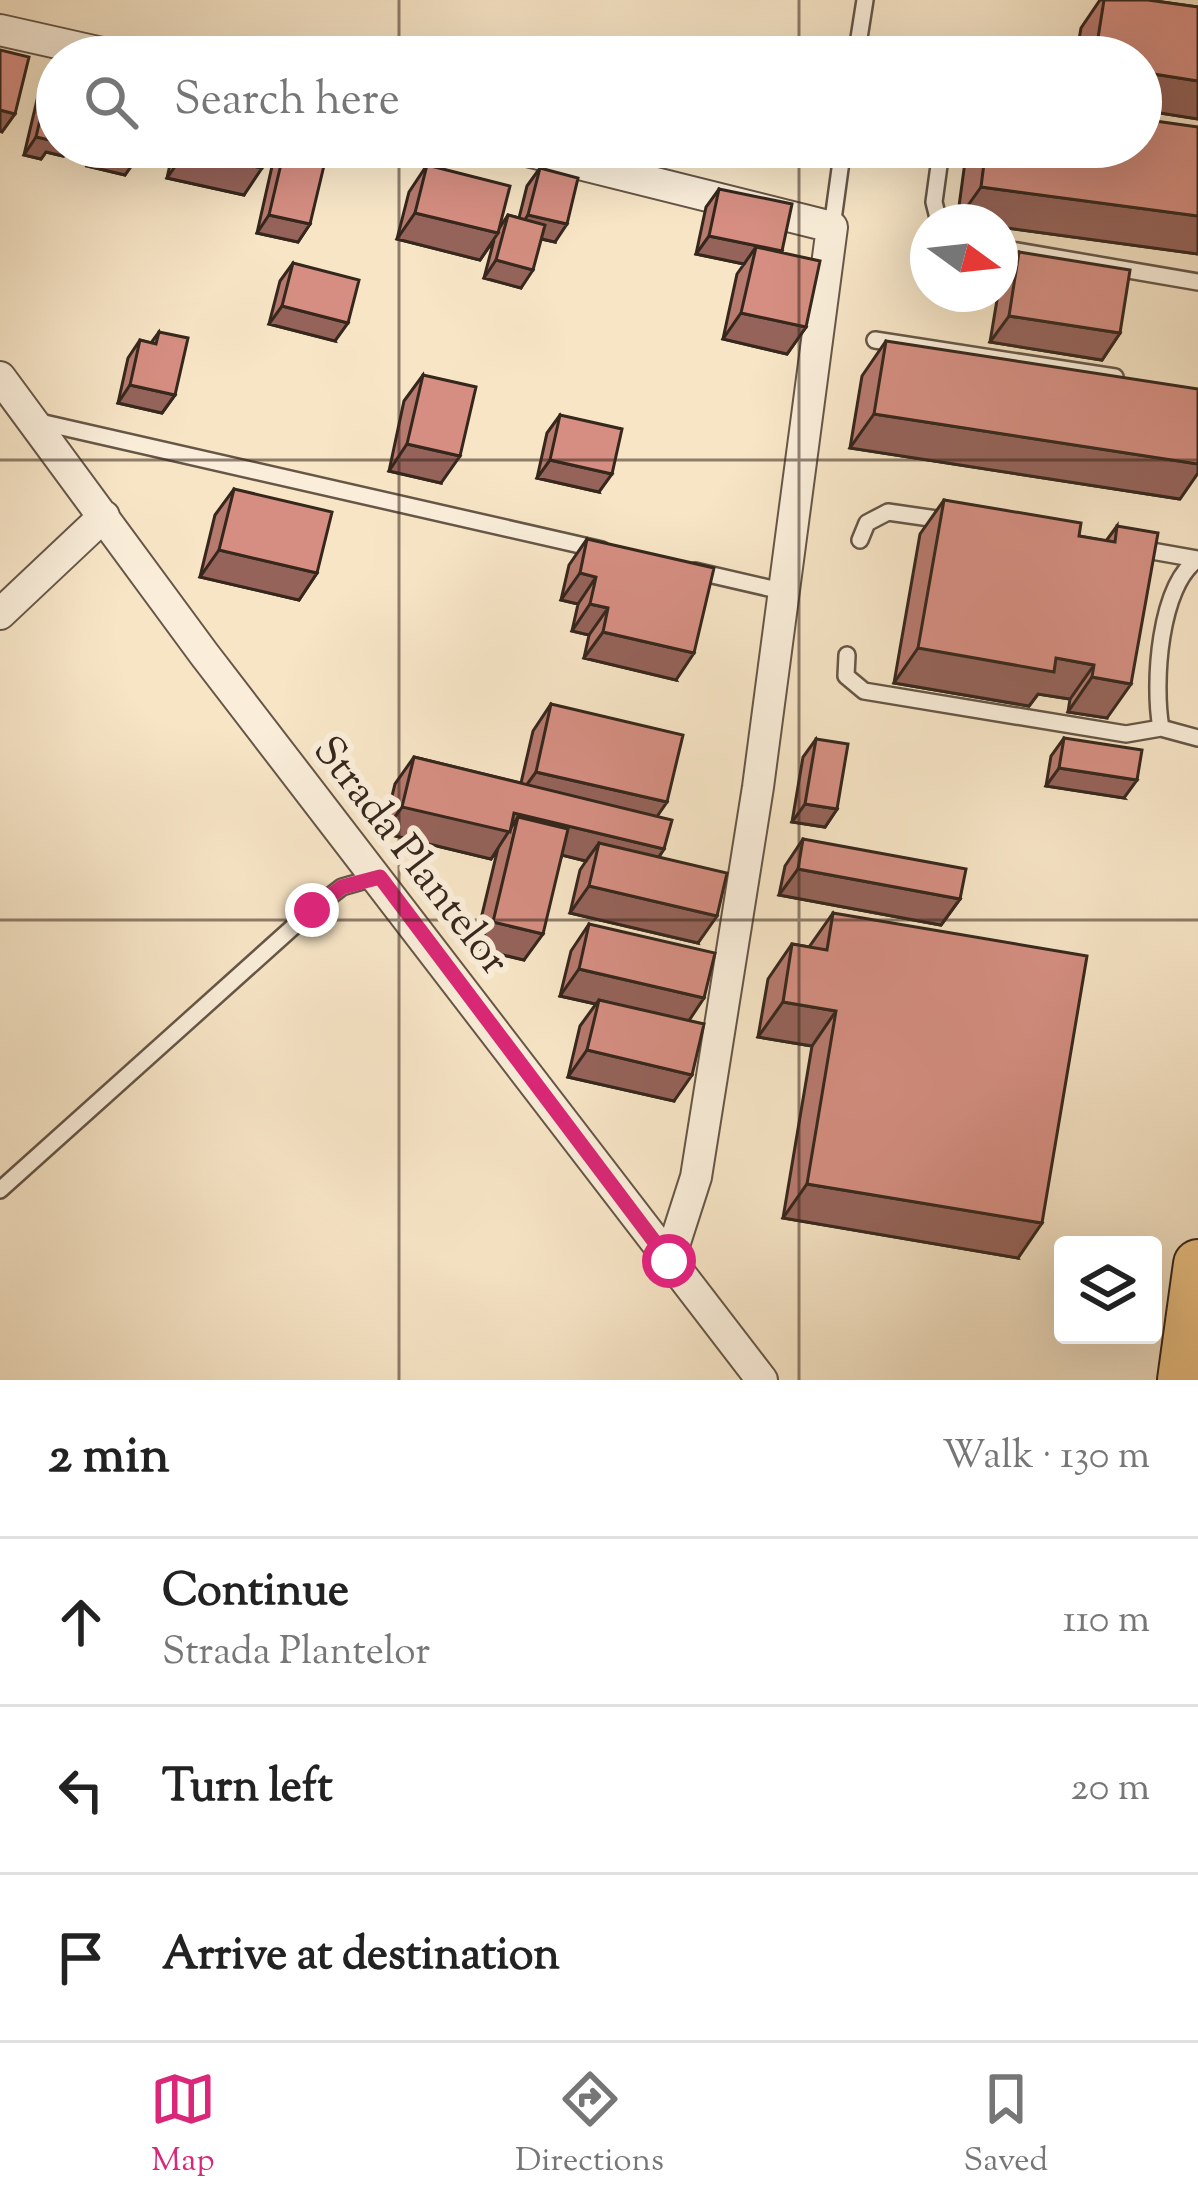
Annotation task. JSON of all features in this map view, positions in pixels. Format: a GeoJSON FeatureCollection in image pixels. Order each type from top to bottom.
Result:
{"type":"FeatureCollection","features":[{"type":"Feature","properties":{"kind":"main road"},"geometry":{"type":"LineString","coordinates":[[1182,1380],[1198,1264]]}},
{"type":"Feature","properties":{"kind":"street"},"geometry":{"type":"LineString","coordinates":[[0,30],[36,38]]}},
{"type":"Feature","properties":{"kind":"street"},"geometry":{"type":"LineString","coordinates":[[596,168],[832,226],[786,592],[696,1177],[669,1261]]}},
{"type":"Feature","properties":{"kind":"street","name":"Strada Plantelor"},"geometry":{"type":"LineString","coordinates":[[0,377],[762,1380]]}},
{"type":"Feature","properties":{"kind":"street"},"geometry":{"type":"LineString","coordinates":[[0,614],[104,516]]}},
{"type":"Feature","properties":{"kind":"lane"},"geometry":{"type":"LineString","coordinates":[[859,36],[865,0]]}},
{"type":"Feature","properties":{"kind":"lane"},"geometry":{"type":"LineString","coordinates":[[832,226],[840,168]]}},
{"type":"Feature","properties":{"kind":"lane"},"geometry":{"type":"LineString","coordinates":[[934,204],[939,168]]}},
{"type":"Feature","properties":{"kind":"lane"},"geometry":{"type":"LineString","coordinates":[[1018,251],[1198,282]]}},
{"type":"Feature","properties":{"kind":"lane"},"geometry":{"type":"LineString","coordinates":[[875,340],[1129,379]]}},
{"type":"Feature","properties":{"kind":"lane"},"geometry":{"type":"LineString","coordinates":[[34,421],[627,556]]}},
{"type":"Feature","properties":{"kind":"lane"},"geometry":{"type":"LineString","coordinates":[[860,540],[867,523],[888,512],[981,526]]}},
{"type":"Feature","properties":{"kind":"lane"},"geometry":{"type":"LineString","coordinates":[[1120,546],[1198,559]]}},
{"type":"Feature","properties":{"kind":"lane"},"geometry":{"type":"LineString","coordinates":[[1161,728],[1155,696],[1171,598],[1179,572],[1198,559]]}},
{"type":"Feature","properties":{"kind":"lane"},"geometry":{"type":"LineString","coordinates":[[672,566],[786,592]]}},
{"type":"Feature","properties":{"kind":"lane"},"geometry":{"type":"LineString","coordinates":[[847,655],[845,676],[864,691],[1126,734],[1161,728],[1198,738]]}},
{"type":"Feature","properties":{"kind":"lane"},"geometry":{"type":"LineString","coordinates":[[0,1190],[312,910],[342,887],[380,877]]}},
{"type":"Feature","properties":{"kind":"building"},"geometry":{"type":"Polygon","coordinates":[[[1104,0],[1198,7],[1198,81],[1162,75],[1162,36],[1098,36],[1104,0]]]}},
{"type":"Feature","properties":{"kind":"building"},"geometry":{"type":"Polygon","coordinates":[[[0,50],[29,57],[15,114],[0,110],[0,50]]]}},
{"type":"Feature","properties":{"kind":"building"},"geometry":{"type":"Polygon","coordinates":[[[1162,122],[1198,127],[1198,216],[981,187],[983,168],[1162,168],[1162,122]]]}},
{"type":"Feature","properties":{"kind":"building"},"geometry":{"type":"Polygon","coordinates":[[[280,168],[323,168],[310,224],[269,215],[280,168]]]}},
{"type":"Feature","properties":{"kind":"building"},"geometry":{"type":"Polygon","coordinates":[[[426,168],[510,186],[498,233],[415,213],[426,168]]]}},
{"type":"Feature","properties":{"kind":"building"},"geometry":{"type":"Polygon","coordinates":[[[540,168],[578,178],[567,224],[528,215],[540,168]]]}},
{"type":"Feature","properties":{"kind":"building"},"geometry":{"type":"Polygon","coordinates":[[[719,189],[792,204],[782,251],[709,236],[719,189]]]}},
{"type":"Feature","properties":{"kind":"building"},"geometry":{"type":"Polygon","coordinates":[[[508,215],[545,225],[533,270],[496,260],[508,215]]]}},
{"type":"Feature","properties":{"kind":"building"},"geometry":{"type":"Polygon","coordinates":[[[756,247],[820,261],[806,327],[741,313],[756,247]]]}},
{"type":"Feature","properties":{"kind":"building"},"geometry":{"type":"Polygon","coordinates":[[[1019,252],[1130,270],[1120,333],[1009,316],[1018,312],[1019,252]]]}},
{"type":"Feature","properties":{"kind":"building"},"geometry":{"type":"Polygon","coordinates":[[[293,263],[359,280],[348,323],[282,306],[293,263]]]}},
{"type":"Feature","properties":{"kind":"building"},"geometry":{"type":"Polygon","coordinates":[[[159,332],[188,338],[175,395],[130,385],[140,340],[156,344],[159,332]]]}},
{"type":"Feature","properties":{"kind":"building"},"geometry":{"type":"Polygon","coordinates":[[[886,341],[1198,389],[1198,464],[874,414],[886,341]]]}},
{"type":"Feature","properties":{"kind":"building"},"geometry":{"type":"Polygon","coordinates":[[[423,375],[476,387],[460,456],[407,444],[423,375]]]}},
{"type":"Feature","properties":{"kind":"building"},"geometry":{"type":"Polygon","coordinates":[[[560,415],[622,429],[612,474],[550,460],[560,415]]]}},
{"type":"Feature","properties":{"kind":"building"},"geometry":{"type":"Polygon","coordinates":[[[234,489],[332,512],[317,573],[219,550],[234,489]]]}},
{"type":"Feature","properties":{"kind":"building"},"geometry":{"type":"Polygon","coordinates":[[[944,500],[1081,523],[1079,536],[1115,542],[1117,526],[1158,533],[1131,684],[1092,677],[1094,665],[1056,658],[1054,672],[918,648],[944,500]]]}},
{"type":"Feature","properties":{"kind":"building"},"geometry":{"type":"Polygon","coordinates":[[[587,539],[714,568],[694,653],[603,632],[608,608],[590,604],[596,577],[580,573],[587,539]]]}},
{"type":"Feature","properties":{"kind":"building"},"geometry":{"type":"Polygon","coordinates":[[[551,704],[683,735],[667,802],[536,772],[551,704]]]}},
{"type":"Feature","properties":{"kind":"building"},"geometry":{"type":"Polygon","coordinates":[[[1064,738],[1142,750],[1137,780],[1059,768],[1064,738]]]}},
{"type":"Feature","properties":{"kind":"building"},"geometry":{"type":"Polygon","coordinates":[[[816,739],[848,744],[837,809],[805,804],[816,739]]]}},
{"type":"Feature","properties":{"kind":"building"},"geometry":{"type":"Polygon","coordinates":[[[414,757],[672,820],[664,849],[514,813],[510,832],[402,807],[414,757]]]}},
{"type":"Feature","properties":{"kind":"building"},"geometry":{"type":"Polygon","coordinates":[[[518,817],[568,829],[543,934],[493,922],[518,817]]]}},
{"type":"Feature","properties":{"kind":"building"},"geometry":{"type":"Polygon","coordinates":[[[803,839],[966,869],[960,899],[798,869],[803,839]]]}},
{"type":"Feature","properties":{"kind":"building"},"geometry":{"type":"Polygon","coordinates":[[[599,843],[727,873],[717,916],[589,886],[599,843]]]}},
{"type":"Feature","properties":{"kind":"building"},"geometry":{"type":"Polygon","coordinates":[[[833,913],[1087,956],[1042,1223],[807,1184],[836,1011],[783,1002],[792,944],[827,950],[833,913]]]}},
{"type":"Feature","properties":{"kind":"building"},"geometry":{"type":"Polygon","coordinates":[[[589,924],[715,953],[704,998],[579,969],[589,924]]]}},
{"type":"Feature","properties":{"kind":"building"},"geometry":{"type":"Polygon","coordinates":[[[599,1000],[704,1024],[692,1075],[587,1050],[599,1000]]]}},
{"type":"Feature","properties":{"kind":"route"},"geometry":{"type":"LineString","coordinates":[[312,910],[342,887],[380,877],[669,1261]]}}]}
